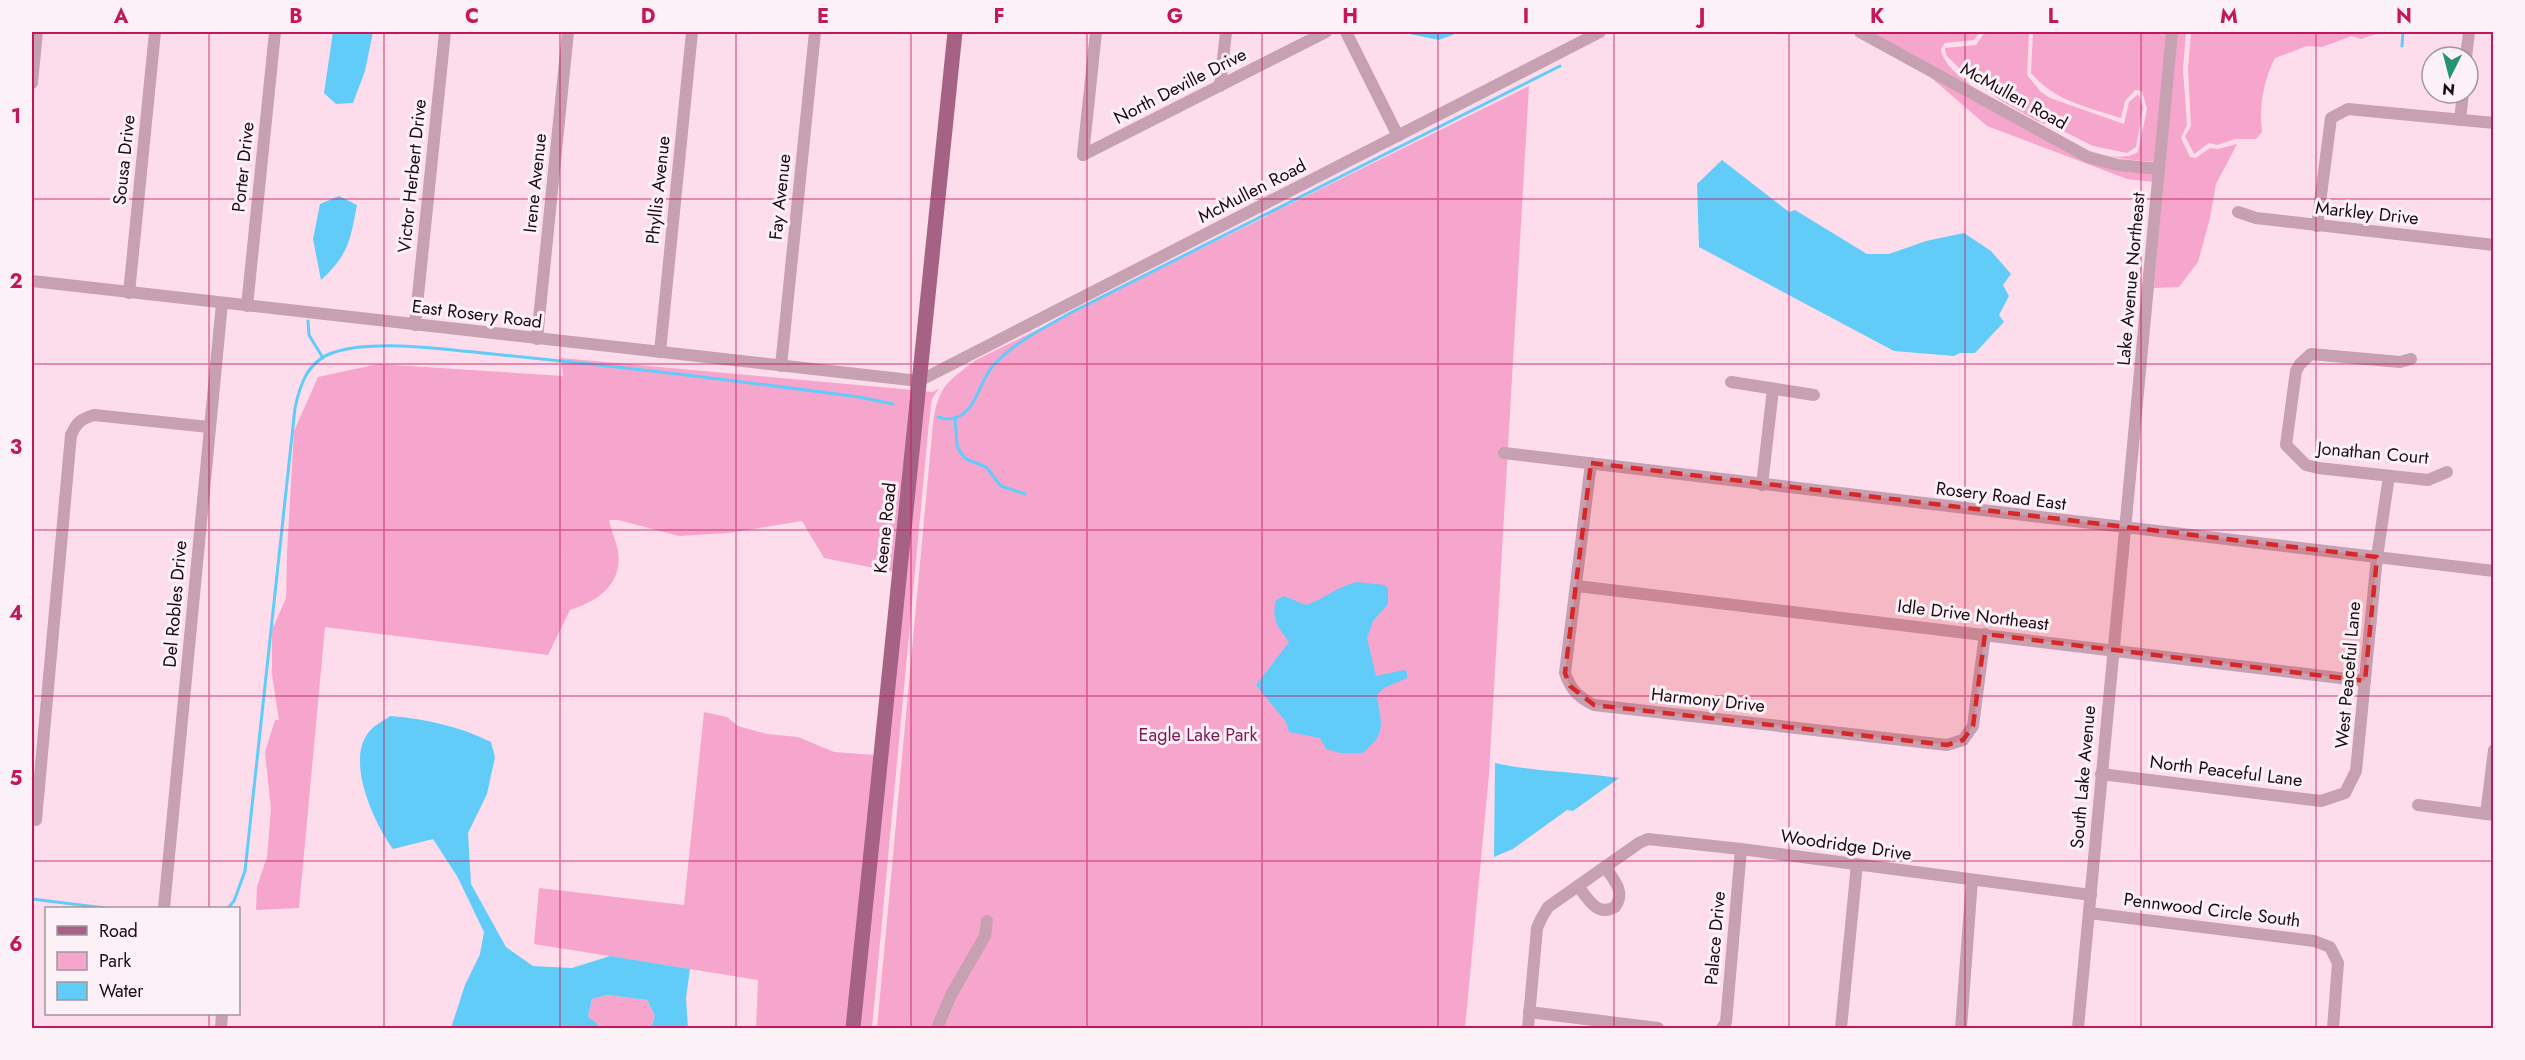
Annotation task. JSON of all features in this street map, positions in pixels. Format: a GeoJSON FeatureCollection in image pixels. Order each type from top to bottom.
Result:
{"type":"FeatureCollection","features":[{"type":"Feature","properties":{"kind":"main road","name":"Keene Road"},"geometry":{"type":"LineString","coordinates":[[853,1029],[955,32]]}},
{"type":"Feature","properties":{"kind":"street"},"geometry":{"type":"LineString","coordinates":[[32,83],[37,32]]}},
{"type":"Feature","properties":{"kind":"street","name":"Sousa Drive"},"geometry":{"type":"LineString","coordinates":[[129,293],[155,32]]}},
{"type":"Feature","properties":{"kind":"street","name":"Porter Drive"},"geometry":{"type":"LineString","coordinates":[[246,306],[275,32]]}},
{"type":"Feature","properties":{"kind":"street","name":"Victor Herbert Drive"},"geometry":{"type":"LineString","coordinates":[[415,325],[445,32]]}},
{"type":"Feature","properties":{"kind":"street","name":"Irene Avenue"},"geometry":{"type":"LineString","coordinates":[[537,339],[568,32]]}},
{"type":"Feature","properties":{"kind":"street","name":"Phyllis Avenue"},"geometry":{"type":"LineString","coordinates":[[660,352],[692,32]]}},
{"type":"Feature","properties":{"kind":"street","name":"Fay Avenue"},"geometry":{"type":"LineString","coordinates":[[781,366],[815,32]]}},
{"type":"Feature","properties":{"kind":"street","name":"North Deville Drive"},"geometry":{"type":"LineString","coordinates":[[1096,32],[1083,155],[1326,32]]}},
{"type":"Feature","properties":{"kind":"street"},"geometry":{"type":"LineString","coordinates":[[1220,86],[1226,32]]}},
{"type":"Feature","properties":{"kind":"street"},"geometry":{"type":"LineString","coordinates":[[1346,32],[1398,136]]}},
{"type":"Feature","properties":{"kind":"street","name":"McMullen Road"},"geometry":{"type":"LineString","coordinates":[[919,381],[1600,32]]}},
{"type":"Feature","properties":{"kind":"street","name":"McMullen Road"},"geometry":{"type":"LineString","coordinates":[[1860,32],[2088,157],[2118,165],[2159,169]]}},
{"type":"Feature","properties":{"kind":"street","name":"Lake Avenue Northeast"},"geometry":{"type":"LineString","coordinates":[[2125,529],[2172,32]]}},
{"type":"Feature","properties":{"kind":"street"},"geometry":{"type":"LineString","coordinates":[[2460,120],[2462,105]]}},
{"type":"Feature","properties":{"kind":"street"},"geometry":{"type":"LineString","coordinates":[[2317,226],[2331,118],[2348,109],[2493,123]]}},
{"type":"Feature","properties":{"kind":"street","name":"Markley Drive"},"geometry":{"type":"LineString","coordinates":[[2238,212],[2256,219],[2493,245]]}},
{"type":"Feature","properties":{"kind":"street","name":"East Rosery Road"},"geometry":{"type":"LineString","coordinates":[[32,281],[919,381]]}},
{"type":"Feature","properties":{"kind":"street","name":"Del Robles Drive"},"geometry":{"type":"LineString","coordinates":[[164,907],[222,303]]}},
{"type":"Feature","properties":{"kind":"street","name":"Jonathan Court"},"geometry":{"type":"LineString","coordinates":[[2411,359],[2400,363],[2312,354],[2300,364],[2296,371],[2286,445],[2306,465],[2428,480],[2447,472]]}},
{"type":"Feature","properties":{"kind":"street"},"geometry":{"type":"LineString","coordinates":[[1731,382],[1814,395]]}},
{"type":"Feature","properties":{"kind":"street"},"geometry":{"type":"LineString","coordinates":[[1761,485],[1773,388]]}},
{"type":"Feature","properties":{"kind":"street"},"geometry":{"type":"LineString","coordinates":[[36,820],[70,446],[74,429],[82,419],[94,415],[209,427]]}},
{"type":"Feature","properties":{"kind":"street","name":"Rosery Road East"},"geometry":{"type":"LineString","coordinates":[[1504,453],[2125,529],[2493,571]]}},
{"type":"Feature","properties":{"kind":"street","name":"Harmony Drive"},"geometry":{"type":"LineString","coordinates":[[1591,463],[1565,673],[1570,687],[1579,698],[1594,705],[1947,745],[1963,740],[1973,726],[1985,634]]}},
{"type":"Feature","properties":{"kind":"street","name":"West Peaceful Lane"},"geometry":{"type":"LineString","coordinates":[[2345,793],[2356,771],[2377,558],[2389,476]]}},
{"type":"Feature","properties":{"kind":"street","name":"South Lake Avenue"},"geometry":{"type":"LineString","coordinates":[[2078,1029],[2125,529]]}},
{"type":"Feature","properties":{"kind":"street","name":"Idle Drive Northeast"},"geometry":{"type":"LineString","coordinates":[[1577,586],[2365,681]]}},
{"type":"Feature","properties":{"kind":"street"},"geometry":{"type":"LineString","coordinates":[[2418,805],[2489,814],[2493,750]]}},
{"type":"Feature","properties":{"kind":"street","name":"North Peaceful Lane"},"geometry":{"type":"LineString","coordinates":[[2101,774],[2321,801],[2345,793]]}},
{"type":"Feature","properties":{"kind":"street","name":"Woodridge Drive"},"geometry":{"type":"LineString","coordinates":[[1528,1029],[1537,928],[1548,907],[1648,839],[2091,895]]}},
{"type":"Feature","properties":{"kind":"street","name":"Palace Drive"},"geometry":{"type":"LineString","coordinates":[[1722,1029],[1726,1022],[1741,849]]}},
{"type":"Feature","properties":{"kind":"street"},"geometry":{"type":"LineString","coordinates":[[1841,1029],[1857,864]]}},
{"type":"Feature","properties":{"kind":"street"},"geometry":{"type":"LineString","coordinates":[[1578,886],[1593,907],[1605,910],[1616,907],[1621,896],[1619,887],[1605,867]]}},
{"type":"Feature","properties":{"kind":"street"},"geometry":{"type":"LineString","coordinates":[[1961,1029],[1972,880]]}},
{"type":"Feature","properties":{"kind":"street","name":"Pennwood Circle South"},"geometry":{"type":"LineString","coordinates":[[2089,913],[2314,941],[2330,947],[2338,963],[2333,1029]]}},
{"type":"Feature","properties":{"kind":"street"},"geometry":{"type":"LineString","coordinates":[[937,1029],[951,995],[986,936],[987,921]]}},
{"type":"Feature","properties":{"kind":"street"},"geometry":{"type":"LineString","coordinates":[[1529,1012],[1658,1029]]}},
{"type":"Feature","properties":{"kind":"highlighted area"},"geometry":{"type":"Polygon","coordinates":[[[1591,463],[2377,557],[2365,681],[1985,634],[1973,726],[1963,740],[1947,745],[1594,705],[1570,686],[1565,673],[1591,463]]]}},
{"type":"Feature","properties":{"kind":"green space"},"geometry":{"type":"Polygon","coordinates":[[[1872,32],[1980,32],[1974,40],[1945,43],[1941,49],[1949,65],[1973,87],[1872,32]]]}},
{"type":"Feature","properties":{"kind":"green space"},"geometry":{"type":"Polygon","coordinates":[[[1985,32],[2029,32],[2027,75],[2041,92],[2050,98],[2124,124],[2129,102],[2138,94],[2143,107],[2136,147],[2127,153],[2093,146],[2037,121],[2000,100],[1968,77],[1946,55],[1945,48],[1976,45],[1985,32]]]}},
{"type":"Feature","properties":{"kind":"green space"},"geometry":{"type":"Polygon","coordinates":[[[2033,32],[2167,32],[2155,162],[2108,156],[2123,157],[2138,152],[2147,109],[2142,91],[2135,90],[2125,101],[2121,118],[2061,97],[2040,83],[2031,73],[2033,32]]]}},
{"type":"Feature","properties":{"kind":"green space"},"geometry":{"type":"Polygon","coordinates":[[[2177,32],[2186,32],[2183,69],[2187,125],[2181,138],[2190,157],[2196,158],[2210,148],[2218,149],[2237,144],[2216,184],[2198,262],[2179,287],[2154,288],[2177,32]]]}},
{"type":"Feature","properties":{"kind":"green space"},"geometry":{"type":"Polygon","coordinates":[[[2191,32],[2383,32],[2361,39],[2352,36],[2322,47],[2307,46],[2275,58],[2267,76],[2263,94],[2262,132],[2256,139],[2235,139],[2217,145],[2209,143],[2194,154],[2185,136],[2191,126],[2188,69],[2191,32]]]}},
{"type":"Feature","properties":{"kind":"green space"},"geometry":{"type":"Polygon","coordinates":[[[1928,75],[2086,162],[2117,170],[2154,174],[2153,182],[2127,179],[1987,126],[1928,75]]]}},
{"type":"Feature","properties":{"kind":"green space","name":"Eagle Lake Park"},"geometry":{"type":"Polygon","coordinates":[[[1529,86],[1489,774],[1465,1028],[877,1028],[933,423],[941,392],[951,379],[976,360],[1267,216],[1271,210],[1290,204],[1529,86]]]}},
{"type":"Feature","properties":{"kind":"green space"},"geometry":{"type":"Polygon","coordinates":[[[561,358],[913,390],[894,572],[824,558],[802,521],[728,533],[679,536],[618,520],[609,520],[618,551],[617,573],[599,596],[570,610],[548,655],[325,627],[299,908],[256,910],[257,886],[267,857],[271,809],[265,752],[275,720],[279,720],[272,675],[272,630],[286,598],[294,431],[318,377],[378,364],[563,376],[561,358]]]}},
{"type":"Feature","properties":{"kind":"green space"},"geometry":{"type":"Polygon","coordinates":[[[939,388],[932,399],[929,422],[872,1028],[858,1028],[923,391],[933,392],[939,388]]]}},
{"type":"Feature","properties":{"kind":"green space"},"geometry":{"type":"Polygon","coordinates":[[[704,712],[727,717],[738,726],[767,734],[798,737],[834,752],[876,755],[848,1028],[756,1028],[758,980],[534,944],[539,888],[684,905],[704,712]]]}},
{"type":"Feature","properties":{"kind":"green space"},"geometry":{"type":"Polygon","coordinates":[[[607,995],[647,1000],[655,1016],[651,1028],[597,1028],[598,1024],[588,1018],[592,999],[607,995]]]}},
{"type":"Feature","properties":{"kind":"water"},"geometry":{"type":"Polygon","coordinates":[[[333,32],[373,32],[365,71],[353,103],[336,104],[324,93],[333,32]]]}},
{"type":"Feature","properties":{"kind":"water"},"geometry":{"type":"Polygon","coordinates":[[[1460,32],[1439,40],[1405,33],[1460,32]]]}},
{"type":"Feature","properties":{"kind":"water"},"geometry":{"type":"Polygon","coordinates":[[[1722,160],[1789,212],[1795,210],[1867,254],[1889,254],[1926,241],[1964,233],[1991,251],[2011,274],[2003,285],[2009,296],[1999,315],[2004,322],[1975,353],[1960,353],[1954,356],[1894,351],[1699,247],[1697,184],[1722,160]]]}},
{"type":"Feature","properties":{"kind":"water"},"geometry":{"type":"Polygon","coordinates":[[[339,196],[357,205],[347,246],[321,280],[313,239],[320,204],[339,196]]]}},
{"type":"Feature","properties":{"kind":"water"},"geometry":{"type":"Polygon","coordinates":[[[1357,582],[1384,585],[1388,588],[1388,604],[1373,621],[1367,638],[1376,676],[1404,670],[1407,672],[1407,678],[1384,688],[1377,695],[1381,727],[1371,746],[1362,753],[1340,753],[1326,749],[1320,738],[1289,732],[1286,722],[1256,685],[1289,642],[1275,618],[1276,600],[1284,596],[1306,605],[1357,582]]]}},
{"type":"Feature","properties":{"kind":"water"},"geometry":{"type":"Polygon","coordinates":[[[390,716],[442,724],[491,742],[495,757],[487,794],[468,833],[471,884],[506,947],[533,966],[572,968],[610,956],[690,969],[686,998],[688,1028],[651,1028],[655,1016],[647,1000],[607,995],[592,999],[588,1017],[598,1024],[597,1028],[451,1028],[465,985],[480,954],[484,932],[457,876],[433,839],[393,849],[371,809],[361,776],[362,745],[370,730],[390,716]]]}},
{"type":"Feature","properties":{"kind":"water"},"geometry":{"type":"Polygon","coordinates":[[[1495,763],[1619,778],[1573,811],[1567,810],[1513,849],[1494,857],[1495,763]]]}},
{"type":"Feature","properties":{"kind":"waterway"},"geometry":{"type":"LineString","coordinates":[[2402,46],[2403,32]]}},
{"type":"Feature","properties":{"kind":"waterway"},"geometry":{"type":"LineString","coordinates":[[938,417],[952,419],[966,412],[988,373],[1001,358],[1020,343],[1072,312],[1560,66]]}},
{"type":"Feature","properties":{"kind":"waterway"},"geometry":{"type":"LineString","coordinates":[[308,321],[309,335],[323,358]]}},
{"type":"Feature","properties":{"kind":"waterway"},"geometry":{"type":"LineString","coordinates":[[229,907],[234,901],[245,871],[295,408],[303,382],[318,361],[335,352],[352,348],[417,347],[592,364],[859,397],[893,404]]}},
{"type":"Feature","properties":{"kind":"waterway"},"geometry":{"type":"LineString","coordinates":[[955,417],[957,446],[966,459],[986,467],[1001,486],[1025,494]]}},
{"type":"Feature","properties":{"kind":"waterway"},"geometry":{"type":"LineString","coordinates":[[32,899],[97,907]]}}]}
